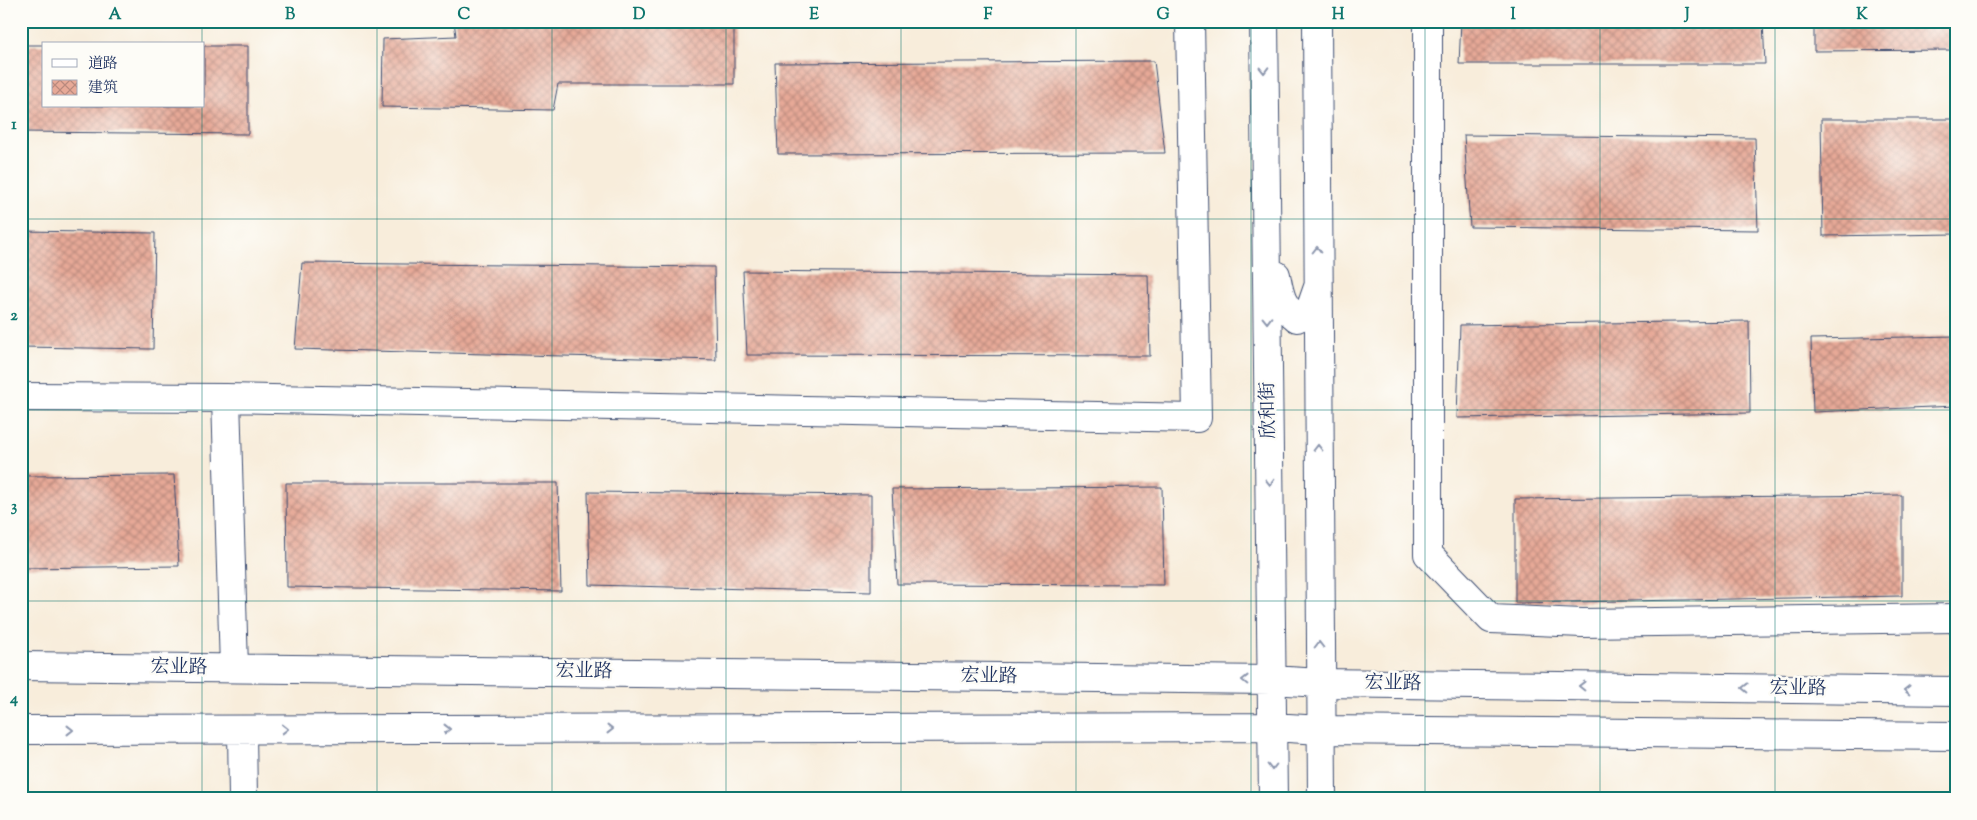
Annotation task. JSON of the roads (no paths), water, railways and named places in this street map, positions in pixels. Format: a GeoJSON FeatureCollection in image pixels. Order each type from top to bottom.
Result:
{"type":"FeatureCollection","features":[{"type":"Feature","properties":{"kind":"street"},"geometry":{"type":"LineString","coordinates":[[21,396],[226,398],[1197,418],[1190,21]]}},
{"type":"Feature","properties":{"kind":"street","name":"欣和街"},"geometry":{"type":"LineString","coordinates":[[1264,21],[1272,799]]}},
{"type":"Feature","properties":{"kind":"street"},"geometry":{"type":"LineString","coordinates":[[1317,21],[1320,730],[1322,799]]}},
{"type":"Feature","properties":{"kind":"street"},"geometry":{"type":"LineString","coordinates":[[1428,21],[1428,554],[1491,619],[1592,622],[1956,618]]}},
{"type":"Feature","properties":{"kind":"street"},"geometry":{"type":"LineString","coordinates":[[1266,225],[1280,296],[1286,309],[1297,318],[1310,310],[1318,287]]}},
{"type":"Feature","properties":{"kind":"street"},"geometry":{"type":"LineString","coordinates":[[226,398],[234,668]]}},
{"type":"Feature","properties":{"kind":"street","name":"宏业路"},"geometry":{"type":"LineString","coordinates":[[21,666],[1272,680],[1320,683],[1956,691]]}},
{"type":"Feature","properties":{"kind":"street"},"geometry":{"type":"LineString","coordinates":[[21,730],[1272,727],[1320,730],[1956,736]]}},
{"type":"Feature","properties":{"kind":"street"},"geometry":{"type":"LineString","coordinates":[[242,730],[243,799]]}}]}
